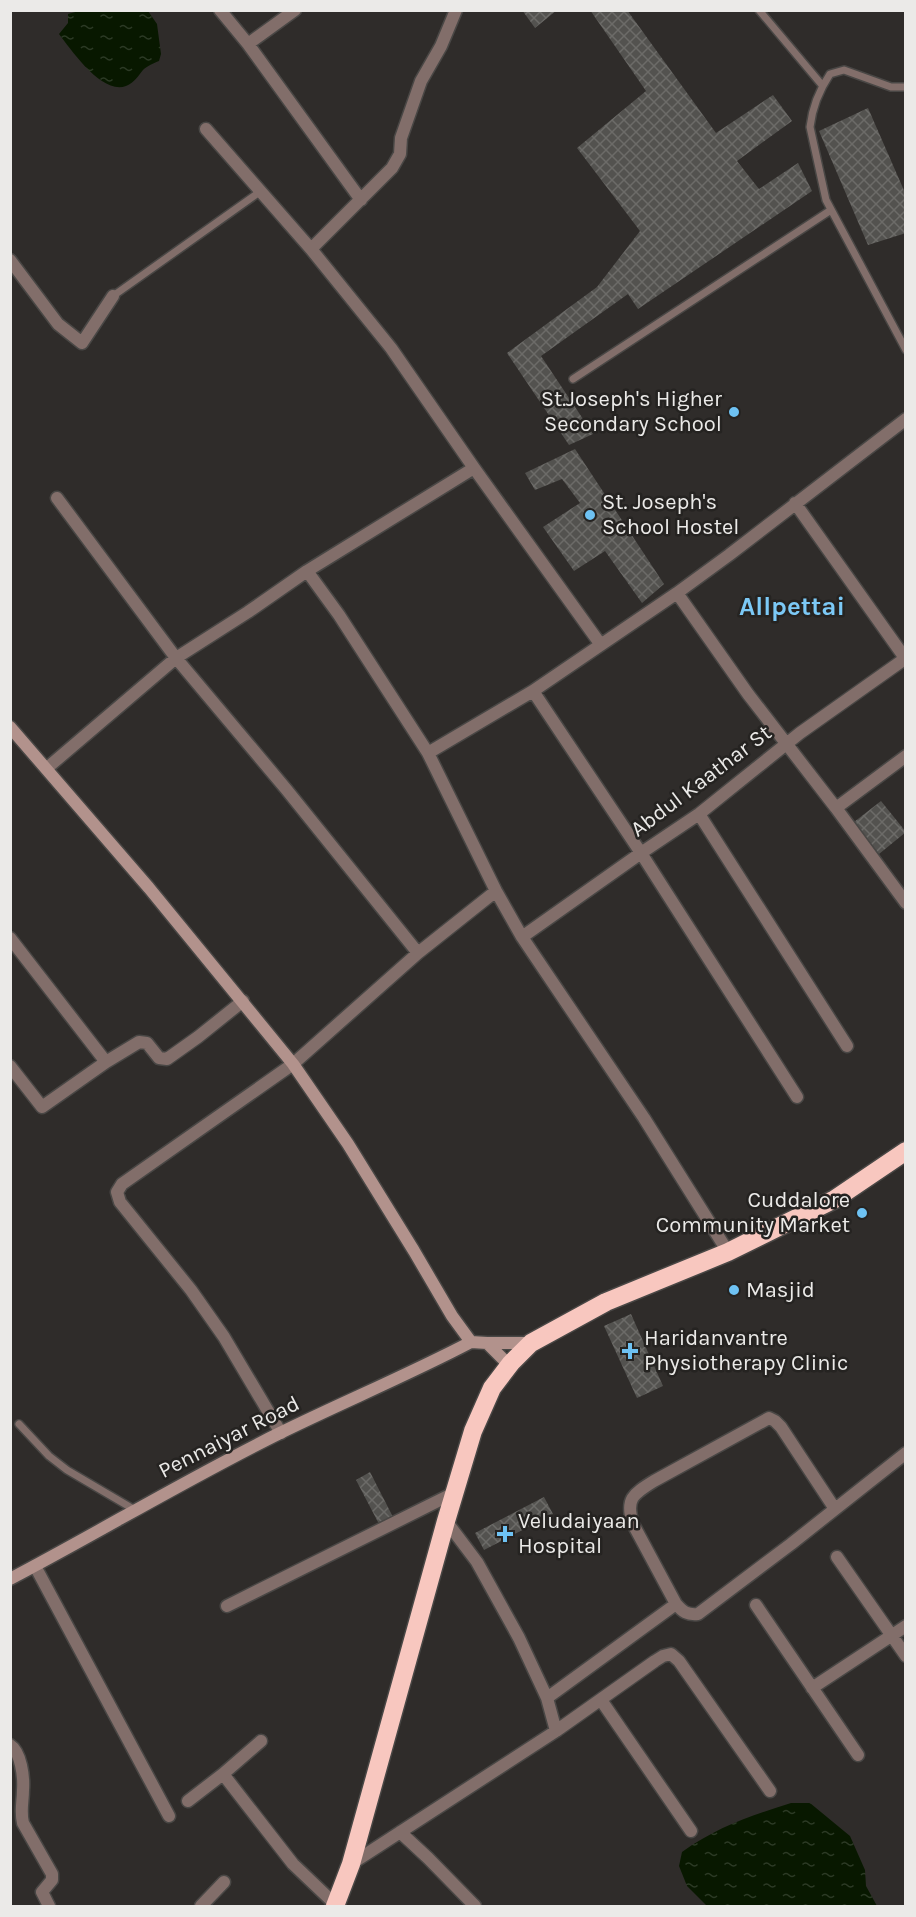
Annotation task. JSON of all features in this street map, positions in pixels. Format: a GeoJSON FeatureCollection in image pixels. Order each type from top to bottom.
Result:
{"type":"FeatureCollection","features":[{"type":"Feature","properties":{"kind":"highway"},"geometry":{"type":"LineString","coordinates":[[335,1906],[351,1863],[454,1493],[473,1431],[492,1388],[531,1343],[606,1302],[728,1252],[835,1199],[906,1151]]}},
{"type":"Feature","properties":{"kind":"street"},"geometry":{"type":"LineString","coordinates":[[220,10],[248,44],[361,200]]}},
{"type":"Feature","properties":{"kind":"street"},"geometry":{"type":"LineString","coordinates":[[248,44],[295,10]]}},
{"type":"Feature","properties":{"kind":"street"},"geometry":{"type":"LineString","coordinates":[[311,249],[392,168],[400,154],[401,138],[421,81],[441,46],[456,10]]}},
{"type":"Feature","properties":{"kind":"street"},"geometry":{"type":"LineString","coordinates":[[206,129],[311,249],[391,348],[601,645]]}},
{"type":"Feature","properties":{"kind":"street"},"geometry":{"type":"LineString","coordinates":[[10,260],[58,324],[82,343],[113,296]]}},
{"type":"Feature","properties":{"kind":"street"},"geometry":{"type":"LineString","coordinates":[[428,753],[532,691],[677,593],[906,419]]}},
{"type":"Feature","properties":{"kind":"street"},"geometry":{"type":"LineString","coordinates":[[47,768],[176,658],[307,571],[474,468]]}},
{"type":"Feature","properties":{"kind":"street"},"geometry":{"type":"LineString","coordinates":[[57,498],[176,658],[418,952]]}},
{"type":"Feature","properties":{"kind":"street"},"geometry":{"type":"LineString","coordinates":[[795,504],[905,658]]}},
{"type":"Feature","properties":{"kind":"street"},"geometry":{"type":"LineString","coordinates":[[307,571],[339,615],[428,753],[495,891],[522,938],[644,1118],[728,1252]]}},
{"type":"Feature","properties":{"kind":"street"},"geometry":{"type":"LineString","coordinates":[[677,593],[785,744],[836,808],[906,903]]}},
{"type":"Feature","properties":{"kind":"street","name":"Abdul Kaathar St"},"geometry":{"type":"LineString","coordinates":[[522,938],[699,814],[785,744],[905,658]]}},
{"type":"Feature","properties":{"kind":"street"},"geometry":{"type":"LineString","coordinates":[[532,691],[641,853],[797,1097]]}},
{"type":"Feature","properties":{"kind":"street"},"geometry":{"type":"LineString","coordinates":[[10,727],[243,1001],[293,1064],[348,1144],[452,1316],[471,1342],[531,1343]]}},
{"type":"Feature","properties":{"kind":"street"},"geometry":{"type":"LineString","coordinates":[[836,808],[906,756]]}},
{"type":"Feature","properties":{"kind":"street"},"geometry":{"type":"LineString","coordinates":[[699,814],[847,1046]]}},
{"type":"Feature","properties":{"kind":"street"},"geometry":{"type":"LineString","coordinates":[[281,1433],[224,1337],[191,1290],[120,1202],[117,1192],[122,1184],[293,1064],[418,952],[495,891]]}},
{"type":"Feature","properties":{"kind":"street"},"geometry":{"type":"LineString","coordinates":[[10,938],[106,1062]]}},
{"type":"Feature","properties":{"kind":"street"},"geometry":{"type":"LineString","coordinates":[[10,1066],[42,1107],[139,1042],[147,1043],[159,1058],[167,1059],[243,1001]]}},
{"type":"Feature","properties":{"kind":"street","name":"Pennaiyar Road"},"geometry":{"type":"LineString","coordinates":[[10,1579],[135,1509],[281,1433],[426,1366],[471,1342]]}},
{"type":"Feature","properties":{"kind":"street"},"geometry":{"type":"LineString","coordinates":[[486,1344],[505,1361],[508,1367]]}},
{"type":"Feature","properties":{"kind":"street"},"geometry":{"type":"LineString","coordinates":[[834,1509],[781,1427],[769,1418],[654,1481],[639,1491],[631,1500],[629,1511],[633,1524],[676,1604],[682,1612],[690,1615],[698,1614],[834,1509],[906,1453]]}},
{"type":"Feature","properties":{"kind":"street"},"geometry":{"type":"LineString","coordinates":[[227,1606],[454,1493]]}},
{"type":"Feature","properties":{"kind":"street"},"geometry":{"type":"LineString","coordinates":[[446,1521],[477,1562],[519,1638],[547,1698],[556,1731]]}},
{"type":"Feature","properties":{"kind":"street"},"geometry":{"type":"LineString","coordinates":[[837,1557],[906,1656]]}},
{"type":"Feature","properties":{"kind":"street"},"geometry":{"type":"LineString","coordinates":[[35,1566],[169,1816]]}},
{"type":"Feature","properties":{"kind":"street"},"geometry":{"type":"LineString","coordinates":[[547,1698],[676,1604]]}},
{"type":"Feature","properties":{"kind":"street"},"geometry":{"type":"LineString","coordinates":[[756,1605],[858,1755]]}},
{"type":"Feature","properties":{"kind":"street"},"geometry":{"type":"LineString","coordinates":[[812,1688],[906,1626]]}},
{"type":"Feature","properties":{"kind":"street"},"geometry":{"type":"LineString","coordinates":[[351,1863],[556,1731],[655,1660],[671,1654],[679,1661],[770,1791]]}},
{"type":"Feature","properties":{"kind":"street"},"geometry":{"type":"LineString","coordinates":[[601,1700],[691,1831]]}},
{"type":"Feature","properties":{"kind":"street"},"geometry":{"type":"LineString","coordinates":[[188,1801],[261,1741]]}},
{"type":"Feature","properties":{"kind":"street"},"geometry":{"type":"LineString","coordinates":[[10,1745],[16,1750],[23,1779],[20,1814],[22,1823],[52,1874],[52,1880],[42,1892],[49,1906]]}},
{"type":"Feature","properties":{"kind":"street"},"geometry":{"type":"LineString","coordinates":[[223,1774],[293,1864],[335,1906]]}},
{"type":"Feature","properties":{"kind":"street"},"geometry":{"type":"LineString","coordinates":[[400,1832],[475,1906]]}},
{"type":"Feature","properties":{"kind":"street"},"geometry":{"type":"LineString","coordinates":[[201,1906],[224,1882]]}},
{"type":"Feature","properties":{"kind":"lane"},"geometry":{"type":"LineString","coordinates":[[759,10],[822,85]]}},
{"type":"Feature","properties":{"kind":"lane"},"geometry":{"type":"LineString","coordinates":[[906,87],[891,87],[844,70],[830,74],[822,85],[810,128],[826,200],[906,350]]}},
{"type":"Feature","properties":{"kind":"lane"},"geometry":{"type":"LineString","coordinates":[[113,296],[261,191]]}},
{"type":"Feature","properties":{"kind":"lane"},"geometry":{"type":"LineString","coordinates":[[573,378],[831,210]]}},
{"type":"Feature","properties":{"kind":"lane"},"geometry":{"type":"LineString","coordinates":[[19,1424],[49,1456],[67,1470],[135,1509]]}},
{"type":"Feature","properties":{"kind":"water"},"geometry":{"type":"Polygon","coordinates":[[[79,11],[148,11],[157,24],[161,54],[159,61],[145,69],[126,86],[117,87],[107,84],[88,70],[59,34],[68,23],[68,14],[79,11]]]}},
{"type":"Feature","properties":{"kind":"water"},"geometry":{"type":"Polygon","coordinates":[[[791,1803],[810,1803],[850,1836],[865,1870],[866,1886],[877,1906],[707,1906],[687,1886],[679,1866],[682,1852],[734,1823],[791,1803]]]}},
{"type":"Feature","properties":{"kind":"building"},"geometry":{"type":"Polygon","coordinates":[[[522,10],[557,10],[535,28],[522,10]]]}},
{"type":"Feature","properties":{"kind":"building","name":"St.Joseph's Higher Secondary School"},"geometry":{"type":"Polygon","coordinates":[[[590,10],[627,10],[716,133],[773,95],[792,121],[737,161],[759,189],[798,163],[812,191],[638,309],[628,294],[541,356],[593,434],[569,445],[507,353],[597,287],[640,231],[577,148],[646,91],[590,10]]]}},
{"type":"Feature","properties":{"kind":"building"},"geometry":{"type":"Polygon","coordinates":[[[868,108],[906,195],[906,233],[868,245],[819,131],[868,108]]]}},
{"type":"Feature","properties":{"kind":"building","name":"St. Joseph's School Hostel"},"geometry":{"type":"Polygon","coordinates":[[[575,449],[664,584],[642,603],[605,551],[574,571],[543,527],[580,503],[562,479],[535,490],[525,473],[575,449]]]}},
{"type":"Feature","properties":{"kind":"building"},"geometry":{"type":"Polygon","coordinates":[[[881,801],[906,832],[879,854],[854,822],[881,801]]]}},
{"type":"Feature","properties":{"kind":"building"},"geometry":{"type":"Polygon","coordinates":[[[631,1314],[663,1386],[637,1398],[604,1326],[631,1314]]]}},
{"type":"Feature","properties":{"kind":"building"},"geometry":{"type":"Polygon","coordinates":[[[370,1472],[393,1517],[379,1524],[356,1480],[370,1472]]]}},
{"type":"Feature","properties":{"kind":"building"},"geometry":{"type":"Polygon","coordinates":[[[544,1497],[553,1514],[484,1550],[475,1533],[544,1497]]]}},
{"type":"Feature","properties":{"kind":"place","name":"St.Joseph's Higher Secondary School"},"geometry":{"type":"Point","coordinates":[734,412]}},
{"type":"Feature","properties":{"kind":"place","name":"St. Joseph's School Hostel"},"geometry":{"type":"Point","coordinates":[590,515]}},
{"type":"Feature","properties":{"kind":"place","name":"Cuddalore Community Market"},"geometry":{"type":"Point","coordinates":[862,1213]}},
{"type":"Feature","properties":{"kind":"place","name":"Masjid"},"geometry":{"type":"Point","coordinates":[734,1290]}},
{"type":"Feature","properties":{"kind":"place","name":"Haridanvantre Physiotherapy Clinic"},"geometry":{"type":"Point","coordinates":[630,1351]}},
{"type":"Feature","properties":{"kind":"place","name":"Veludaiyaan Hospital"},"geometry":{"type":"Point","coordinates":[505,1534]}},
{"type":"Feature","properties":{"kind":"district","name":"Allpettai"},"geometry":{"type":"Point","coordinates":[792,606]}}]}
